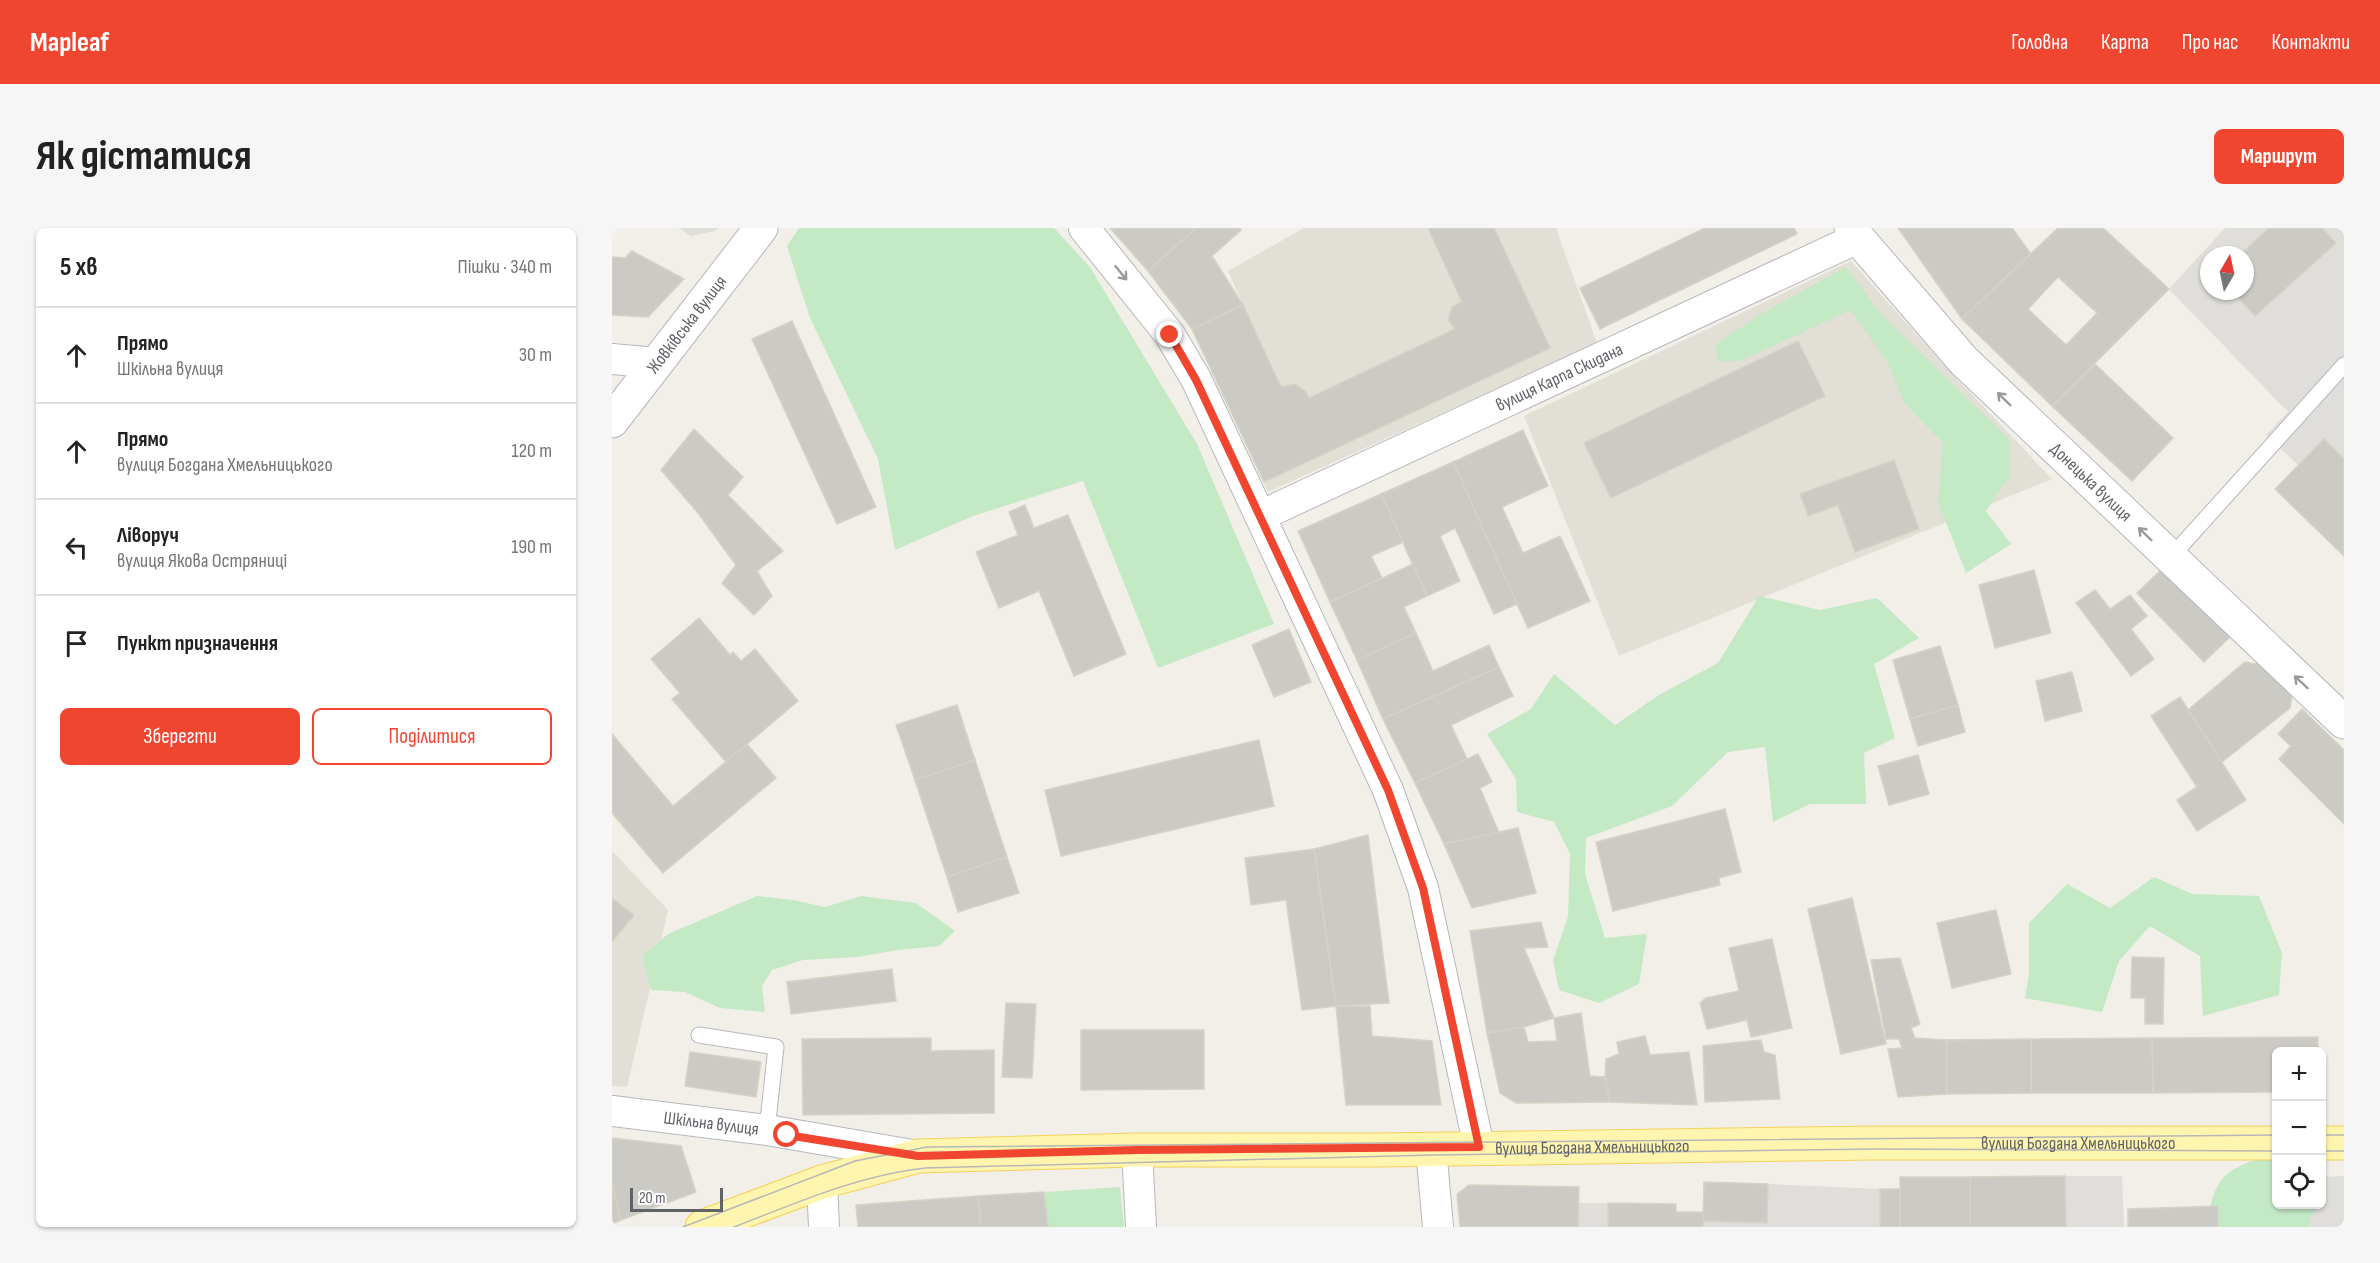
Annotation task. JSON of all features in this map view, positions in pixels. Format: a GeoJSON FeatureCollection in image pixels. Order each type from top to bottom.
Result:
{"type":"FeatureCollection","features":[{"type":"Feature","properties":{"kind":"main road","name":"вулиця Богдана Хмельницького"},"geometry":{"type":"LineString","coordinates":[[702,1227],[822,1182],[918,1156],[1137,1150],[1875,1143],[2272,1143]]}},
{"type":"Feature","properties":{"kind":"main road"},"geometry":{"type":"LineString","coordinates":[[2326,1143],[2344,1143]]}},
{"type":"Feature","properties":{"kind":"street","name":"Жовківська вулиця"},"geometry":{"type":"LineString","coordinates":[[612,421],[761,228]]}},
{"type":"Feature","properties":{"kind":"street"},"geometry":{"type":"LineString","coordinates":[[1084,228],[1170,335],[1196,380],[1388,790],[1423,888],[1479,1147]]}},
{"type":"Feature","properties":{"kind":"street","name":"вулиця Карпа Скидана"},"geometry":{"type":"LineString","coordinates":[[1260,516],[1854,233]]}},
{"type":"Feature","properties":{"kind":"street","name":"Донецька вулиця"},"geometry":{"type":"LineString","coordinates":[[1854,233],[1963,360],[2344,722]]}},
{"type":"Feature","properties":{"kind":"street"},"geometry":{"type":"LineString","coordinates":[[612,359],[656,363]]}},
{"type":"Feature","properties":{"kind":"street","name":"Шкільна вулиця"},"geometry":{"type":"LineString","coordinates":[[612,1111],[767,1130],[918,1156]]}},
{"type":"Feature","properties":{"kind":"street"},"geometry":{"type":"LineString","coordinates":[[1431,1148],[1438,1227]]}},
{"type":"Feature","properties":{"kind":"street"},"geometry":{"type":"LineString","coordinates":[[1137,1150],[1141,1227]]}},
{"type":"Feature","properties":{"kind":"street"},"geometry":{"type":"LineString","coordinates":[[822,1182],[824,1227]]}},
{"type":"Feature","properties":{"kind":"lane"},"geometry":{"type":"LineString","coordinates":[[2170,558],[2344,365]]}},
{"type":"Feature","properties":{"kind":"lane"},"geometry":{"type":"LineString","coordinates":[[699,1035],[776,1047],[767,1130]]}},
{"type":"Feature","properties":{"kind":"shaded area"},"geometry":{"type":"Polygon","coordinates":[[[679,228],[718,228],[715,231],[691,236],[679,228]]]}},
{"type":"Feature","properties":{"kind":"shaded area"},"geometry":{"type":"Polygon","coordinates":[[[1304,228],[1556,228],[1597,343],[1268,492],[1192,329],[1243,305],[1228,271],[1304,228]]]}},
{"type":"Feature","properties":{"kind":"shaded area"},"geometry":{"type":"Polygon","coordinates":[[[2225,228],[2344,228],[2344,459],[2324,439],[2298,465],[2266,435],[2288,412],[2169,289],[2200,255],[2200,300],[2254,300],[2254,246],[2208,246],[2225,228]]]}},
{"type":"Feature","properties":{"kind":"shaded area"},"geometry":{"type":"Polygon","coordinates":[[[1851,261],[1943,364],[2052,479],[1619,656],[1524,416],[1851,261]]]}},
{"type":"Feature","properties":{"kind":"shaded area"},"geometry":{"type":"Polygon","coordinates":[[[612,851],[668,910],[627,1087],[612,1086],[612,851]]]}},
{"type":"Feature","properties":{"kind":"shaded area"},"geometry":{"type":"Polygon","coordinates":[[[2065,1176],[2122,1176],[2124,1227],[2066,1227],[2065,1176]]]}},
{"type":"Feature","properties":{"kind":"shaded area"},"geometry":{"type":"Polygon","coordinates":[[[2344,1176],[2344,1227],[2224,1227],[2272,1206],[2272,1209],[2326,1209],[2326,1177],[2344,1176]]]}},
{"type":"Feature","properties":{"kind":"shaded area"},"geometry":{"type":"Polygon","coordinates":[[[1768,1184],[1880,1189],[1880,1227],[1579,1227],[1578,1203],[1676,1204],[1676,1212],[1704,1212],[1704,1221],[1767,1223],[1768,1184]]]}},
{"type":"Feature","properties":{"kind":"green space"},"geometry":{"type":"Polygon","coordinates":[[[799,228],[1054,228],[1090,267],[1197,444],[1274,624],[1158,668],[1083,481],[973,516],[895,550],[878,459],[810,318],[787,246],[799,228]]]}},
{"type":"Feature","properties":{"kind":"green space"},"geometry":{"type":"Polygon","coordinates":[[[1846,267],[1882,315],[2009,439],[2010,476],[1986,511],[2011,544],[1966,573],[1938,502],[1943,443],[1905,404],[1888,363],[1851,310],[1740,361],[1718,361],[1716,344],[1761,314],[1846,267]]]}},
{"type":"Feature","properties":{"kind":"green space"},"geometry":{"type":"Polygon","coordinates":[[[1759,596],[1820,610],[1877,598],[1919,638],[1874,664],[1895,738],[1864,753],[1866,804],[1810,804],[1773,822],[1765,747],[1728,752],[1672,806],[1586,838],[1585,874],[1605,938],[1647,934],[1639,984],[1599,1003],[1559,990],[1553,960],[1568,917],[1570,854],[1554,822],[1517,812],[1516,779],[1487,734],[1531,709],[1554,674],[1615,725],[1659,695],[1718,663],[1759,596]]]}},
{"type":"Feature","properties":{"kind":"green space"},"geometry":{"type":"Polygon","coordinates":[[[2154,877],[2192,894],[2259,896],[2282,953],[2279,995],[2203,1016],[2200,956],[2150,926],[2119,961],[2102,1012],[2025,998],[2029,974],[2029,923],[2067,884],[2110,908],[2154,877]]]}},
{"type":"Feature","properties":{"kind":"green space"},"geometry":{"type":"Polygon","coordinates":[[[757,896],[793,900],[825,907],[861,896],[916,903],[955,931],[939,946],[858,957],[803,960],[772,970],[762,986],[765,1012],[720,1008],[685,992],[651,990],[642,956],[668,934],[757,896]]]}},
{"type":"Feature","properties":{"kind":"green space"},"geometry":{"type":"Polygon","coordinates":[[[2267,1157],[2272,1158],[2272,1209],[2315,1209],[2308,1227],[2206,1227],[2213,1198],[2222,1179],[2229,1172],[2267,1157]]]}},
{"type":"Feature","properties":{"kind":"green space"},"geometry":{"type":"Polygon","coordinates":[[[1120,1187],[1124,1227],[1048,1227],[1044,1192],[1120,1187]]]}},
{"type":"Feature","properties":{"kind":"building"},"geometry":{"type":"Polygon","coordinates":[[[1110,228],[1196,228],[1148,271],[1110,228]]]}},
{"type":"Feature","properties":{"kind":"building"},"geometry":{"type":"Polygon","coordinates":[[[1196,228],[1240,228],[1241,230],[1212,256],[1243,305],[1192,329],[1148,271],[1196,228]]]}},
{"type":"Feature","properties":{"kind":"building"},"geometry":{"type":"Polygon","coordinates":[[[1428,228],[1494,228],[1550,348],[1264,482],[1192,329],[1243,305],[1281,387],[1295,384],[1306,392],[1309,398],[1455,329],[1449,321],[1449,315],[1453,306],[1462,302],[1428,228]]]}},
{"type":"Feature","properties":{"kind":"building"},"geometry":{"type":"Polygon","coordinates":[[[1705,228],[1794,228],[1797,234],[1600,329],[1580,288],[1705,228]]]}},
{"type":"Feature","properties":{"kind":"building"},"geometry":{"type":"Polygon","coordinates":[[[1898,228],[2012,228],[2031,254],[1962,319],[1898,228]]]}},
{"type":"Feature","properties":{"kind":"building"},"geometry":{"type":"Polygon","coordinates":[[[2058,228],[2103,228],[2169,289],[2052,406],[1962,319],[2058,228]],[[2058,277],[2028,309],[2066,345],[2097,313],[2058,277]]]}},
{"type":"Feature","properties":{"kind":"building"},"geometry":{"type":"Polygon","coordinates":[[[2269,228],[2322,228],[2336,243],[2255,316],[2240,300],[2254,300],[2254,246],[2250,246],[2269,228]]]}},
{"type":"Feature","properties":{"kind":"building"},"geometry":{"type":"Polygon","coordinates":[[[632,251],[684,279],[648,317],[612,315],[612,257],[625,258],[632,251]]]}},
{"type":"Feature","properties":{"kind":"building"},"geometry":{"type":"Polygon","coordinates":[[[792,321],[876,507],[837,524],[752,339],[792,321]]]}},
{"type":"Feature","properties":{"kind":"building"},"geometry":{"type":"Polygon","coordinates":[[[1798,341],[1825,396],[1611,498],[1584,443],[1798,341]]]}},
{"type":"Feature","properties":{"kind":"building"},"geometry":{"type":"Polygon","coordinates":[[[2095,364],[2173,438],[2132,481],[2052,406],[2095,364]]]}},
{"type":"Feature","properties":{"kind":"building"},"geometry":{"type":"Polygon","coordinates":[[[694,429],[743,477],[728,495],[783,551],[757,571],[772,596],[754,615],[722,583],[736,565],[698,513],[661,470],[694,429]]]}},
{"type":"Feature","properties":{"kind":"building"},"geometry":{"type":"Polygon","coordinates":[[[1523,430],[1548,486],[1502,507],[1523,553],[1560,536],[1590,601],[1528,628],[1453,462],[1523,430]]]}},
{"type":"Feature","properties":{"kind":"building"},"geometry":{"type":"Polygon","coordinates":[[[2324,439],[2344,459],[2344,556],[2275,489],[2324,439]]]}},
{"type":"Feature","properties":{"kind":"building"},"geometry":{"type":"Polygon","coordinates":[[[1894,460],[1919,529],[1855,552],[1838,505],[1808,516],[1800,494],[1894,460]]]}},
{"type":"Feature","properties":{"kind":"building"},"geometry":{"type":"Polygon","coordinates":[[[1453,462],[1517,604],[1494,614],[1455,528],[1440,536],[1460,581],[1427,596],[1381,494],[1453,462]]]}},
{"type":"Feature","properties":{"kind":"building"},"geometry":{"type":"Polygon","coordinates":[[[1381,494],[1403,542],[1371,556],[1382,578],[1330,602],[1298,531],[1381,494]]]}},
{"type":"Feature","properties":{"kind":"building"},"geometry":{"type":"Polygon","coordinates":[[[1025,505],[1034,528],[1068,515],[1126,654],[1074,676],[1039,591],[999,608],[976,552],[1018,535],[1009,512],[1025,505]]]}},
{"type":"Feature","properties":{"kind":"building"},"geometry":{"type":"Polygon","coordinates":[[[1413,564],[1427,596],[1404,607],[1416,633],[1357,660],[1330,602],[1413,564]]]}},
{"type":"Feature","properties":{"kind":"building"},"geometry":{"type":"Polygon","coordinates":[[[2166,565],[2233,634],[2204,662],[2137,593],[2166,565]]]}},
{"type":"Feature","properties":{"kind":"building"},"geometry":{"type":"Polygon","coordinates":[[[2034,570],[2051,633],[1995,648],[1979,585],[2034,570]]]}},
{"type":"Feature","properties":{"kind":"building"},"geometry":{"type":"Polygon","coordinates":[[[2095,590],[2110,609],[2130,595],[2147,616],[2131,629],[2154,659],[2131,676],[2076,603],[2095,590]]]}},
{"type":"Feature","properties":{"kind":"building"},"geometry":{"type":"Polygon","coordinates":[[[699,618],[730,655],[733,652],[741,661],[755,649],[798,701],[726,762],[672,699],[680,693],[651,659],[699,618]]]}},
{"type":"Feature","properties":{"kind":"building"},"geometry":{"type":"Polygon","coordinates":[[[1289,629],[1311,682],[1274,697],[1252,645],[1289,629]]]}},
{"type":"Feature","properties":{"kind":"building"},"geometry":{"type":"Polygon","coordinates":[[[1416,633],[1433,671],[1489,645],[1499,667],[1383,719],[1357,660],[1416,633]]]}},
{"type":"Feature","properties":{"kind":"building"},"geometry":{"type":"Polygon","coordinates":[[[1940,646],[1958,705],[1910,719],[1893,660],[1940,646]]]}},
{"type":"Feature","properties":{"kind":"building"},"geometry":{"type":"Polygon","coordinates":[[[2245,662],[2261,665],[2292,695],[2290,708],[2222,762],[2188,710],[2245,662]]]}},
{"type":"Feature","properties":{"kind":"building"},"geometry":{"type":"Polygon","coordinates":[[[1499,667],[1513,696],[1451,725],[1467,759],[1415,783],[1383,719],[1499,667]]]}},
{"type":"Feature","properties":{"kind":"building"},"geometry":{"type":"Polygon","coordinates":[[[2072,672],[2082,711],[2045,721],[2036,681],[2072,672]]]}},
{"type":"Feature","properties":{"kind":"building"},"geometry":{"type":"Polygon","coordinates":[[[2180,697],[2246,800],[2197,831],[2177,800],[2197,787],[2151,716],[2180,697]]]}},
{"type":"Feature","properties":{"kind":"building"},"geometry":{"type":"Polygon","coordinates":[[[957,705],[975,760],[915,780],[896,725],[957,705]]]}},
{"type":"Feature","properties":{"kind":"building"},"geometry":{"type":"Polygon","coordinates":[[[1958,705],[1965,732],[1918,746],[1910,719],[1958,705]]]}},
{"type":"Feature","properties":{"kind":"building"},"geometry":{"type":"Polygon","coordinates":[[[2302,709],[2344,750],[2344,824],[2279,759],[2291,746],[2278,734],[2302,709]]]}},
{"type":"Feature","properties":{"kind":"building"},"geometry":{"type":"Polygon","coordinates":[[[612,734],[673,806],[747,744],[776,778],[663,873],[612,813],[612,734]]]}},
{"type":"Feature","properties":{"kind":"building"},"geometry":{"type":"Polygon","coordinates":[[[1259,740],[1274,806],[1061,856],[1045,790],[1259,740]]]}},
{"type":"Feature","properties":{"kind":"building"},"geometry":{"type":"Polygon","coordinates":[[[1478,754],[1492,782],[1480,788],[1499,833],[1444,844],[1415,783],[1478,754]]]}},
{"type":"Feature","properties":{"kind":"building"},"geometry":{"type":"Polygon","coordinates":[[[1918,755],[1929,794],[1889,805],[1878,766],[1918,755]]]}},
{"type":"Feature","properties":{"kind":"building"},"geometry":{"type":"Polygon","coordinates":[[[975,760],[1007,857],[947,877],[915,780],[975,760]]]}},
{"type":"Feature","properties":{"kind":"building"},"geometry":{"type":"Polygon","coordinates":[[[1725,809],[1741,872],[1719,878],[1720,885],[1613,911],[1596,842],[1725,809]]]}},
{"type":"Feature","properties":{"kind":"building"},"geometry":{"type":"Polygon","coordinates":[[[1518,828],[1536,893],[1472,908],[1444,844],[1518,828]]]}},
{"type":"Feature","properties":{"kind":"building"},"geometry":{"type":"Polygon","coordinates":[[[1368,835],[1389,1003],[1336,1006],[1314,849],[1368,835]]]}},
{"type":"Feature","properties":{"kind":"building"},"geometry":{"type":"Polygon","coordinates":[[[1314,849],[1336,1006],[1302,1010],[1286,900],[1251,905],[1245,858],[1314,849]]]}},
{"type":"Feature","properties":{"kind":"building"},"geometry":{"type":"Polygon","coordinates":[[[1007,857],[1019,893],[958,912],[947,877],[1007,857]]]}},
{"type":"Feature","properties":{"kind":"building"},"geometry":{"type":"Polygon","coordinates":[[[612,898],[634,915],[613,941],[612,940],[612,898]]]}},
{"type":"Feature","properties":{"kind":"building"},"geometry":{"type":"Polygon","coordinates":[[[1852,898],[1886,1044],[1841,1054],[1808,909],[1852,898]]]}},
{"type":"Feature","properties":{"kind":"building"},"geometry":{"type":"Polygon","coordinates":[[[1996,910],[2011,974],[1952,988],[1937,923],[1996,910]]]}},
{"type":"Feature","properties":{"kind":"building"},"geometry":{"type":"Polygon","coordinates":[[[1541,922],[1548,947],[1524,948],[1554,1018],[1524,1027],[1487,1033],[1470,931],[1541,922]]]}},
{"type":"Feature","properties":{"kind":"building"},"geometry":{"type":"Polygon","coordinates":[[[1772,939],[1792,1028],[1751,1037],[1747,1020],[1707,1029],[1700,1003],[1706,998],[1739,991],[1729,948],[1772,939]]]}},
{"type":"Feature","properties":{"kind":"building"},"geometry":{"type":"Polygon","coordinates":[[[2132,957],[2164,958],[2163,1024],[2145,1024],[2145,998],[2131,998],[2132,957]]]}},
{"type":"Feature","properties":{"kind":"building"},"geometry":{"type":"Polygon","coordinates":[[[1900,958],[1920,1024],[1911,1028],[1915,1038],[1947,1040],[1947,1094],[1898,1097],[1888,1049],[1902,1048],[1899,1039],[1886,1039],[1871,960],[1900,958]]]}},
{"type":"Feature","properties":{"kind":"building"},"geometry":{"type":"Polygon","coordinates":[[[892,969],[896,1001],[791,1014],[787,982],[892,969]]]}},
{"type":"Feature","properties":{"kind":"building"},"geometry":{"type":"Polygon","coordinates":[[[1006,1003],[1036,1004],[1032,1078],[1002,1077],[1006,1003]]]}},
{"type":"Feature","properties":{"kind":"building"},"geometry":{"type":"Polygon","coordinates":[[[1336,1006],[1370,1006],[1372,1036],[1432,1041],[1441,1105],[1346,1105],[1336,1006]]]}},
{"type":"Feature","properties":{"kind":"building"},"geometry":{"type":"Polygon","coordinates":[[[1581,1013],[1590,1076],[1605,1077],[1610,1102],[1516,1103],[1500,1093],[1487,1033],[1524,1027],[1528,1042],[1557,1041],[1554,1018],[1581,1013]]]}},
{"type":"Feature","properties":{"kind":"building"},"geometry":{"type":"Polygon","coordinates":[[[1081,1030],[1204,1030],[1204,1089],[1081,1090],[1081,1030]]]}},
{"type":"Feature","properties":{"kind":"building"},"geometry":{"type":"Polygon","coordinates":[[[1645,1036],[1650,1055],[1689,1052],[1697,1105],[1610,1102],[1605,1077],[1606,1059],[1619,1054],[1617,1042],[1645,1036]]]}},
{"type":"Feature","properties":{"kind":"building"},"geometry":{"type":"Polygon","coordinates":[[[2318,1037],[2318,1047],[2272,1047],[2272,1092],[2153,1093],[2152,1038],[2318,1037]]]}},
{"type":"Feature","properties":{"kind":"building"},"geometry":{"type":"Polygon","coordinates":[[[931,1038],[931,1051],[994,1050],[994,1113],[803,1115],[802,1039],[931,1038]]]}},
{"type":"Feature","properties":{"kind":"building"},"geometry":{"type":"Polygon","coordinates":[[[2152,1038],[2153,1093],[2031,1093],[2031,1039],[2152,1038]]]}},
{"type":"Feature","properties":{"kind":"building"},"geometry":{"type":"Polygon","coordinates":[[[2031,1039],[2031,1093],[1947,1094],[1947,1040],[2031,1039]]]}},
{"type":"Feature","properties":{"kind":"building"},"geometry":{"type":"Polygon","coordinates":[[[1761,1040],[1764,1052],[1775,1055],[1780,1099],[1705,1102],[1703,1046],[1761,1040]]]}},
{"type":"Feature","properties":{"kind":"building"},"geometry":{"type":"Polygon","coordinates":[[[690,1052],[761,1062],[756,1097],[685,1086],[690,1052]]]}},
{"type":"Feature","properties":{"kind":"building"},"geometry":{"type":"Polygon","coordinates":[[[612,1138],[681,1146],[696,1192],[621,1220],[612,1183],[612,1138]]]}},
{"type":"Feature","properties":{"kind":"building"},"geometry":{"type":"Polygon","coordinates":[[[2065,1176],[2066,1227],[1970,1227],[1970,1177],[2065,1176]]]}},
{"type":"Feature","properties":{"kind":"building"},"geometry":{"type":"Polygon","coordinates":[[[1900,1177],[1970,1177],[1970,1227],[1900,1227],[1900,1177]]]}},
{"type":"Feature","properties":{"kind":"building"},"geometry":{"type":"Polygon","coordinates":[[[1704,1182],[1768,1184],[1767,1223],[1703,1221],[1704,1182]]]}},
{"type":"Feature","properties":{"kind":"building"},"geometry":{"type":"Polygon","coordinates":[[[612,1184],[621,1220],[612,1224],[612,1184]]]}},
{"type":"Feature","properties":{"kind":"building"},"geometry":{"type":"Polygon","coordinates":[[[1469,1185],[1579,1187],[1578,1227],[1460,1227],[1457,1194],[1469,1185]]]}},
{"type":"Feature","properties":{"kind":"building"},"geometry":{"type":"Polygon","coordinates":[[[1880,1189],[1900,1189],[1900,1227],[1880,1227],[1880,1189]]]}},
{"type":"Feature","properties":{"kind":"building"},"geometry":{"type":"Polygon","coordinates":[[[1044,1192],[1048,1227],[981,1227],[978,1196],[1044,1192]]]}},
{"type":"Feature","properties":{"kind":"building"},"geometry":{"type":"Polygon","coordinates":[[[978,1196],[981,1227],[858,1227],[856,1205],[978,1196]]]}},
{"type":"Feature","properties":{"kind":"building"},"geometry":{"type":"Polygon","coordinates":[[[1608,1203],[1676,1204],[1676,1212],[1704,1212],[1703,1227],[1608,1227],[1608,1203]]]}},
{"type":"Feature","properties":{"kind":"building"},"geometry":{"type":"Polygon","coordinates":[[[2218,1206],[2218,1227],[2128,1227],[2128,1209],[2218,1206]]]}},
{"type":"Feature","properties":{"kind":"tram line"},"geometry":{"type":"LineString","coordinates":[[683,1227],[855,1161],[927,1147],[2272,1135]]}},
{"type":"Feature","properties":{"kind":"tram line"},"geometry":{"type":"LineString","coordinates":[[2326,1135],[2344,1135]]}},
{"type":"Feature","properties":{"kind":"tram line"},"geometry":{"type":"LineString","coordinates":[[734,1227],[851,1184],[925,1168],[1432,1155],[1876,1149],[2272,1151]]}},
{"type":"Feature","properties":{"kind":"tram line"},"geometry":{"type":"LineString","coordinates":[[2326,1151],[2344,1151]]}},
{"type":"Feature","properties":{"kind":"route"},"geometry":{"type":"LineString","coordinates":[[787,1135],[918,1156],[1137,1150],[1377,1150],[1479,1147],[1423,888],[1388,790],[1196,380],[1170,335]]}}]}
